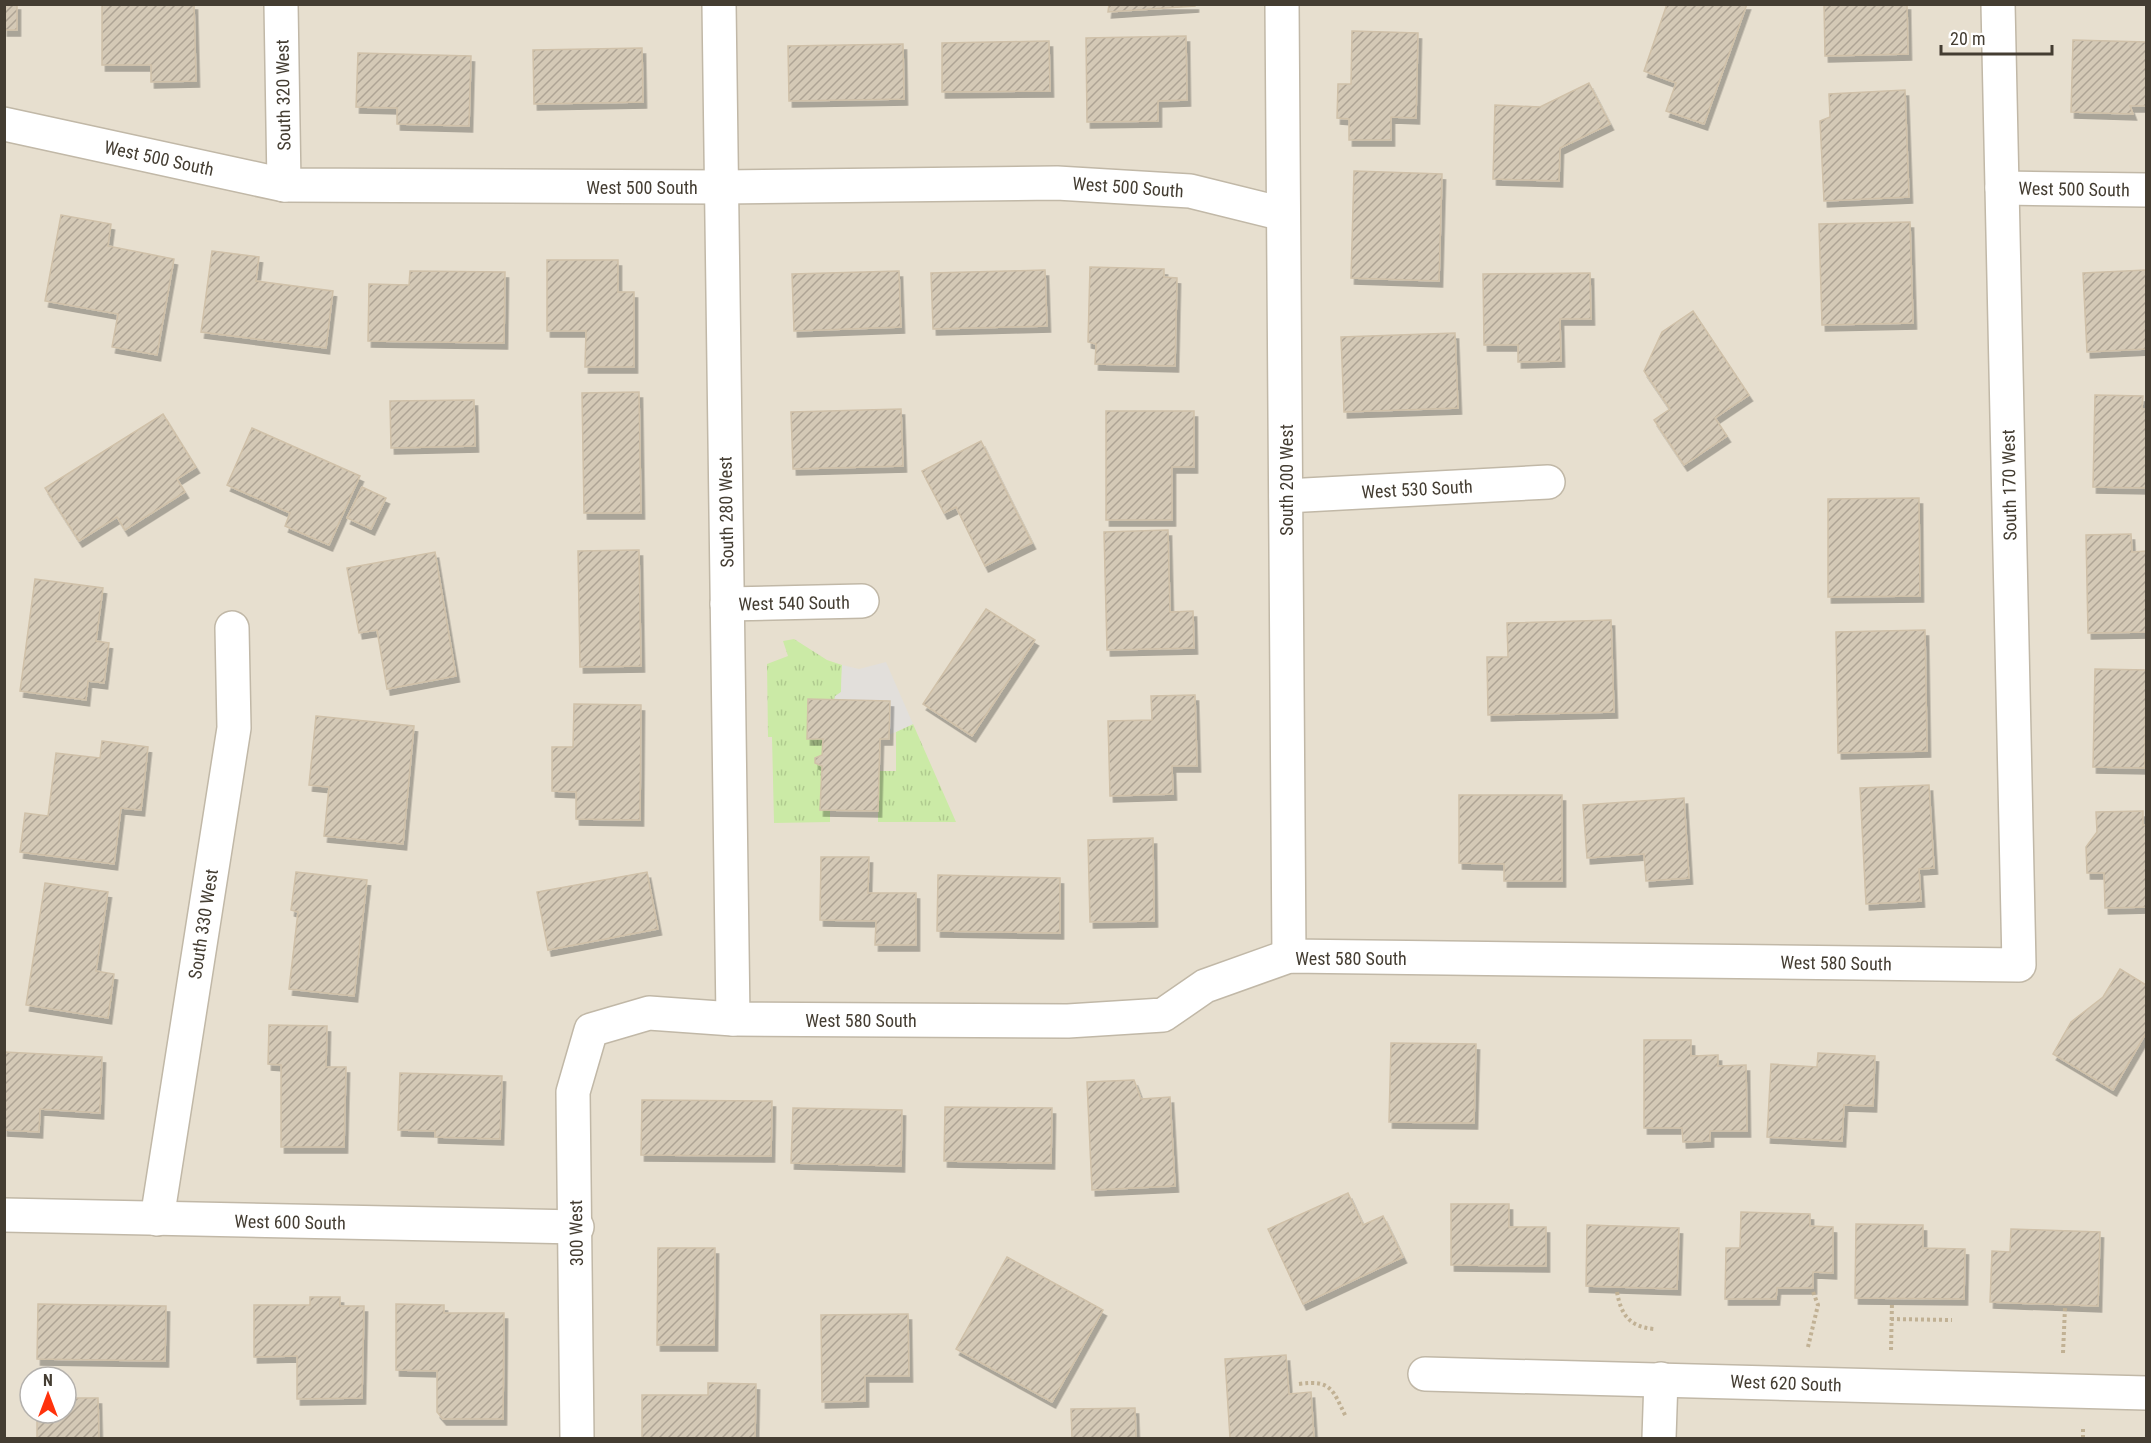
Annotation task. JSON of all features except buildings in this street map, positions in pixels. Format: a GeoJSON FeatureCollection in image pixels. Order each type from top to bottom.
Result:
{"type":"FeatureCollection","features":[{"type":"Feature","properties":{"kind":"street","name":"South 320 West"},"geometry":{"type":"LineString","coordinates":[[281,4],[284,185]]}},
{"type":"Feature","properties":{"kind":"street","name":"South 280 West"},"geometry":{"type":"LineString","coordinates":[[719,4],[733,1019]]}},
{"type":"Feature","properties":{"kind":"street","name":"South 200 West"},"geometry":{"type":"LineString","coordinates":[[1282,4],[1289,956]]}},
{"type":"Feature","properties":{"kind":"street","name":"South 170 West"},"geometry":{"type":"LineString","coordinates":[[1998,4],[2019,965]]}},
{"type":"Feature","properties":{"kind":"street","name":"West 500 South"},"geometry":{"type":"LineString","coordinates":[[4,124],[284,185],[723,187],[1057,183],[1190,191],[1283,214]]}},
{"type":"Feature","properties":{"kind":"street","name":"West 500 South"},"geometry":{"type":"LineString","coordinates":[[2002,188],[2146,190]]}},
{"type":"Feature","properties":{"kind":"street","name":"West 530 South"},"geometry":{"type":"LineString","coordinates":[[1286,496],[1548,482]]}},
{"type":"Feature","properties":{"kind":"street","name":"West 540 South"},"geometry":{"type":"LineString","coordinates":[[727,604],[862,601]]}},
{"type":"Feature","properties":{"kind":"street","name":"South 330 West"},"geometry":{"type":"LineString","coordinates":[[157,1219],[234,728],[232,628]]}},
{"type":"Feature","properties":{"kind":"street","name":"West 580 South"},"geometry":{"type":"LineString","coordinates":[[591,1030],[649,1013],[733,1019],[1068,1021],[1163,1015],[1205,986],[1289,956],[2019,965]]}},
{"type":"Feature","properties":{"kind":"street","name":"300 West"},"geometry":{"type":"LineString","coordinates":[[577,1438],[573,1092],[591,1030]]}},
{"type":"Feature","properties":{"kind":"street","name":"West 600 South"},"geometry":{"type":"LineString","coordinates":[[4,1215],[576,1227]]}},
{"type":"Feature","properties":{"kind":"street","name":"West 620 South"},"geometry":{"type":"LineString","coordinates":[[1425,1374],[2146,1393]]}},
{"type":"Feature","properties":{"kind":"street"},"geometry":{"type":"LineString","coordinates":[[1659,1438],[1661,1379]]}},
{"type":"Feature","properties":{"kind":"path"},"geometry":{"type":"LineString","coordinates":[[1809,1347],[1818,1305],[1812,1289]]}},
{"type":"Feature","properties":{"kind":"path"},"geometry":{"type":"LineString","coordinates":[[1617,1292],[1619,1306],[1628,1320],[1639,1328],[1654,1329]]}},
{"type":"Feature","properties":{"kind":"path"},"geometry":{"type":"LineString","coordinates":[[1892,1302],[1892,1350]]}},
{"type":"Feature","properties":{"kind":"path"},"geometry":{"type":"LineString","coordinates":[[2063,1353],[2065,1308]]}},
{"type":"Feature","properties":{"kind":"path"},"geometry":{"type":"LineString","coordinates":[[1892,1319],[1952,1320]]}},
{"type":"Feature","properties":{"kind":"path"},"geometry":{"type":"LineString","coordinates":[[1299,1384],[1324,1383],[1332,1389],[1346,1417]]}},
{"type":"Feature","properties":{"kind":"path"},"geometry":{"type":"LineString","coordinates":[[2083,1422],[2083,1438]]}},
{"type":"Feature","properties":{"kind":"shaded area"},"geometry":{"type":"Polygon","coordinates":[[[5,5],[2146,5],[2146,1438],[5,1438],[5,5]]]}},
{"type":"Feature","properties":{"kind":"shaded area"},"geometry":{"type":"Polygon","coordinates":[[[886,662],[913,724],[889,735],[890,701],[834,700],[835,696],[841,692],[842,665],[859,669],[886,662]]]}},
{"type":"Feature","properties":{"kind":"green space"},"geometry":{"type":"Polygon","coordinates":[[[794,639],[827,660],[842,665],[841,692],[834,700],[808,699],[807,738],[823,739],[822,755],[815,758],[815,762],[822,766],[820,810],[830,810],[830,822],[774,823],[772,737],[768,737],[767,664],[788,656],[783,641],[794,639]]]}},
{"type":"Feature","properties":{"kind":"green space"},"geometry":{"type":"Polygon","coordinates":[[[913,724],[956,822],[878,822],[879,771],[896,771],[896,732],[913,724]]]}}]}
